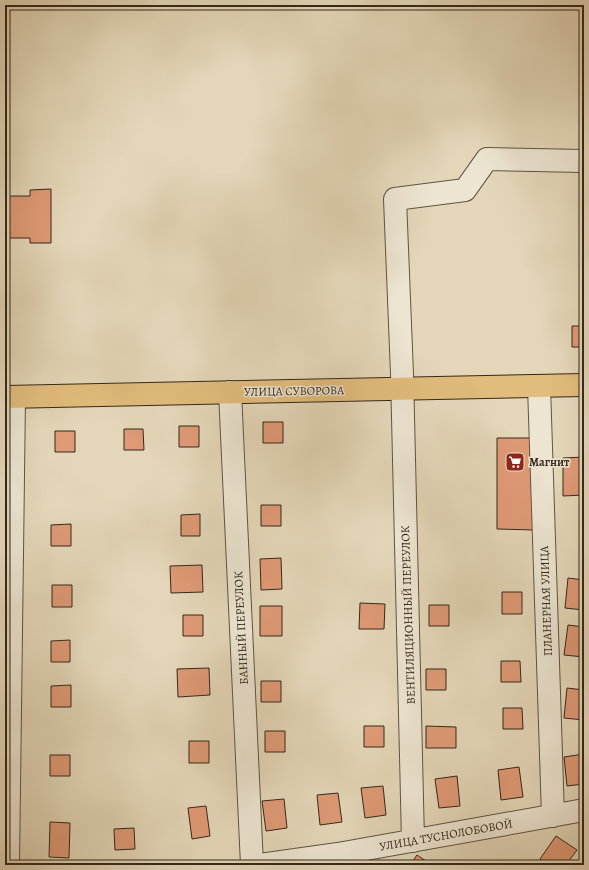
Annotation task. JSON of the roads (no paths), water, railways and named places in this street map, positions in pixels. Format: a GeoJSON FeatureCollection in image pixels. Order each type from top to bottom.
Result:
{"type":"FeatureCollection","features":[{"type":"Feature","properties":{"kind":"main road","name":"УЛИЦА СУВОРОВА"},"geometry":{"type":"LineString","coordinates":[[10,397],[584,385]]}},
{"type":"Feature","properties":{"kind":"street","name":"ВЕНТИЛЯЦИОННЫЙ ПЕРЕУЛОК"},"geometry":{"type":"LineString","coordinates":[[414,841],[402,389],[395,199],[465,190],[487,159],[584,161]]}},
{"type":"Feature","properties":{"kind":"street","name":"ПЛАНЕРНАЯ УЛИЦА"},"geometry":{"type":"LineString","coordinates":[[538,386],[553,816]]}},
{"type":"Feature","properties":{"kind":"street","name":"БАННЫЙ ПЕРЕУЛОК"},"geometry":{"type":"LineString","coordinates":[[230,392],[252,865]]}},
{"type":"Feature","properties":{"kind":"street"},"geometry":{"type":"LineString","coordinates":[[8,865],[10,397]]}},
{"type":"Feature","properties":{"kind":"street","name":"УЛИЦА ТУСНОЛОБОВОЙ"},"geometry":{"type":"LineString","coordinates":[[260,865],[344,860],[414,841],[584,810]]}},
{"type":"Feature","properties":{"kind":"place","name":"Магнит"},"geometry":{"type":"Point","coordinates":[515,462]}}]}
